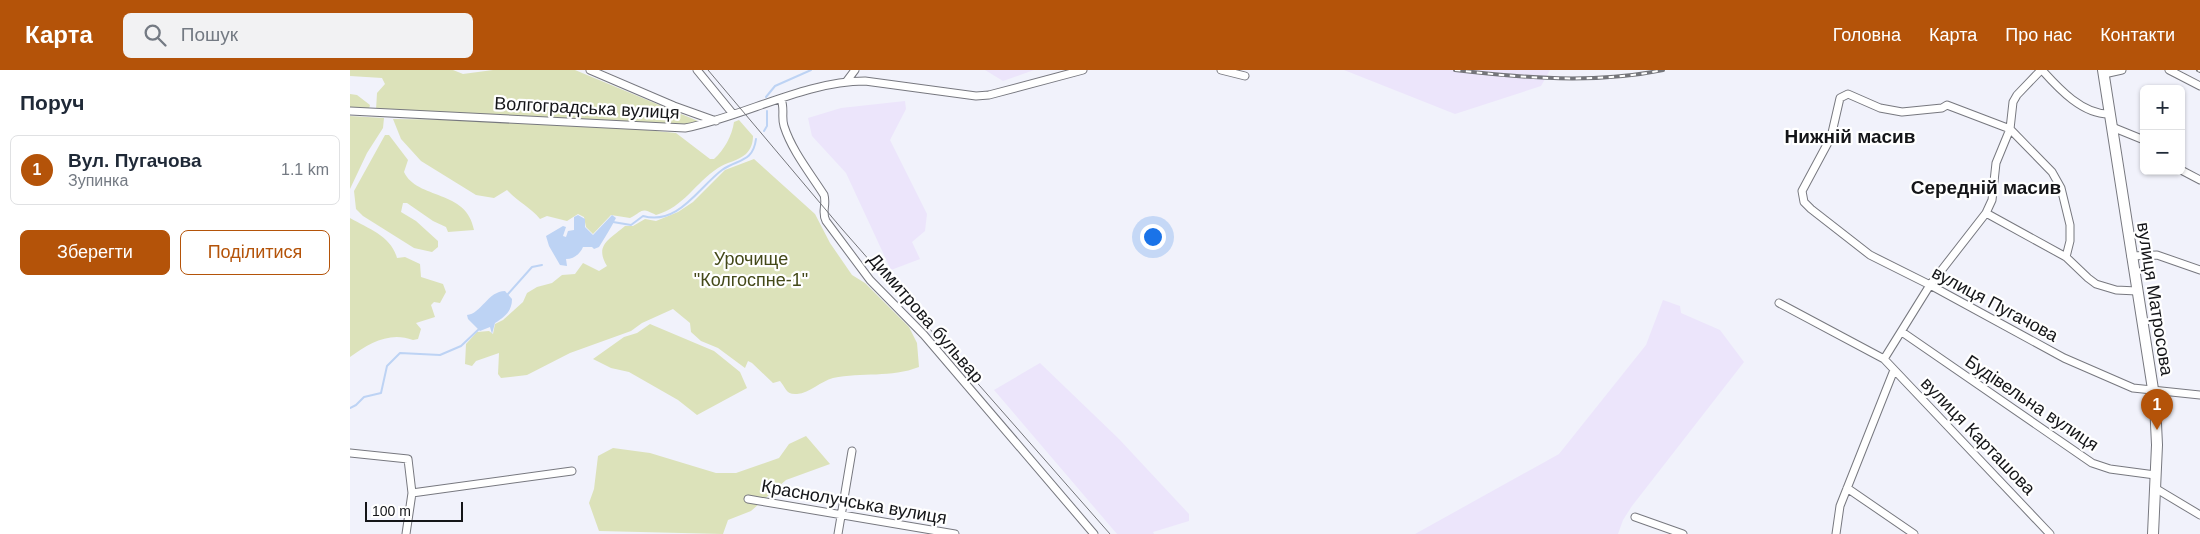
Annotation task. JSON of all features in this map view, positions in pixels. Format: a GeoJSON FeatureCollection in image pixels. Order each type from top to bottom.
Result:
{"type":"FeatureCollection","features":[{"type":"Feature","properties":{"kind":"street"},"geometry":{"type":"LineString","coordinates":[[590,70],[674,106],[717,121]]}},
{"type":"Feature","properties":{"kind":"street"},"geometry":{"type":"LineString","coordinates":[[697,70],[733,114]]}},
{"type":"Feature","properties":{"kind":"street"},"geometry":{"type":"LineString","coordinates":[[846,82],[855,70]]}},
{"type":"Feature","properties":{"kind":"street","name":"Волгоградська вулиця"},"geometry":{"type":"LineString","coordinates":[[350,111],[685,128],[717,121],[781,99],[846,82],[865,81],[976,96],[989,95],[1083,70]]}},
{"type":"Feature","properties":{"kind":"street"},"geometry":{"type":"LineString","coordinates":[[1221,70],[1246,76]]}},
{"type":"Feature","properties":{"kind":"street"},"geometry":{"type":"LineString","coordinates":[[1884,360],[1930,285],[1986,213],[1992,200],[1996,163],[2010,129],[2013,102],[2017,95],[2041,70],[2064,92],[2091,112],[2110,114]]}},
{"type":"Feature","properties":{"kind":"street"},"geometry":{"type":"LineString","coordinates":[[2103,72],[2122,70]]}},
{"type":"Feature","properties":{"kind":"street"},"geometry":{"type":"LineString","coordinates":[[2170,70],[2200,86]]}},
{"type":"Feature","properties":{"kind":"street","name":"вулиця Матросова"},"geometry":{"type":"LineString","coordinates":[[2103,72],[2131,256],[2154,389],[2157,430],[2153,534]]}},
{"type":"Feature","properties":{"kind":"street","name":"вулиця Пугачова"},"geometry":{"type":"LineString","coordinates":[[2010,129],[1947,105],[1942,108],[1902,112],[1880,108],[1848,94],[1840,98],[1832,137],[1802,191],[1804,202],[1810,209],[1870,255],[2073,362],[2124,386],[2200,395]]}},
{"type":"Feature","properties":{"kind":"street","name":"Димитрова бульвар"},"geometry":{"type":"LineString","coordinates":[[781,99],[784,108],[783,123],[793,147],[824,195],[823,216],[826,221],[870,280],[924,335],[1094,534]]}},
{"type":"Feature","properties":{"kind":"street"},"geometry":{"type":"LineString","coordinates":[[2112,127],[2140,138]]}},
{"type":"Feature","properties":{"kind":"street"},"geometry":{"type":"LineString","coordinates":[[2010,129],[2024,141],[2057,178],[2071,233],[2066,257]]}},
{"type":"Feature","properties":{"kind":"street"},"geometry":{"type":"LineString","coordinates":[[2185,172],[2200,180]]}},
{"type":"Feature","properties":{"kind":"street"},"geometry":{"type":"LineString","coordinates":[[1986,213],[2066,257],[2096,284],[2116,290],[2137,291]]}},
{"type":"Feature","properties":{"kind":"street"},"geometry":{"type":"LineString","coordinates":[[2131,256],[2157,255],[2200,270]]}},
{"type":"Feature","properties":{"kind":"street","name":"вулиця Карташова"},"geometry":{"type":"LineString","coordinates":[[1778,303],[1884,360],[2050,534]]}},
{"type":"Feature","properties":{"kind":"street","name":"Будівельна вулиця"},"geometry":{"type":"LineString","coordinates":[[1902,332],[2092,463],[2110,469],[2155,475]]}},
{"type":"Feature","properties":{"kind":"street"},"geometry":{"type":"LineString","coordinates":[[1836,534],[1840,506],[1894,370]]}},
{"type":"Feature","properties":{"kind":"street"},"geometry":{"type":"LineString","coordinates":[[838,534],[852,452]]}},
{"type":"Feature","properties":{"kind":"street"},"geometry":{"type":"LineString","coordinates":[[350,453],[408,459],[412,493],[406,534]]}},
{"type":"Feature","properties":{"kind":"street"},"geometry":{"type":"LineString","coordinates":[[412,493],[572,471]]}},
{"type":"Feature","properties":{"kind":"street"},"geometry":{"type":"LineString","coordinates":[[1847,488],[1914,534]]}},
{"type":"Feature","properties":{"kind":"street"},"geometry":{"type":"LineString","coordinates":[[2155,488],[2200,515]]}},
{"type":"Feature","properties":{"kind":"street","name":"Краснолучська вулиця"},"geometry":{"type":"LineString","coordinates":[[748,499],[955,534]]}},
{"type":"Feature","properties":{"kind":"street"},"geometry":{"type":"LineString","coordinates":[[1635,517],[1679,533]]}},
{"type":"Feature","properties":{"kind":"shaded area"},"geometry":{"type":"Polygon","coordinates":[[[985,70],[1034,70],[1003,81],[985,70]]]}},
{"type":"Feature","properties":{"kind":"shaded area"},"geometry":{"type":"Polygon","coordinates":[[[1344,70],[1550,70],[1541,86],[1455,114],[1344,70]]]}},
{"type":"Feature","properties":{"kind":"shaded area"},"geometry":{"type":"Polygon","coordinates":[[[905,101],[906,109],[890,140],[927,214],[925,231],[912,242],[920,259],[891,270],[846,173],[812,136],[808,118],[841,108],[905,101]]]}},
{"type":"Feature","properties":{"kind":"shaded area"},"geometry":{"type":"Polygon","coordinates":[[[1663,300],[1680,306],[1681,313],[1720,330],[1744,362],[1632,506],[1623,520],[1618,534],[1415,534],[1559,454],[1646,345],[1663,300]]]}},
{"type":"Feature","properties":{"kind":"shaded area"},"geometry":{"type":"Polygon","coordinates":[[[1040,363],[1119,439],[1189,514],[1189,521],[1153,532],[1154,534],[1117,534],[994,390],[1040,363]]]}},
{"type":"Feature","properties":{"kind":"green space"},"geometry":{"type":"Polygon","coordinates":[[[350,70],[453,70],[463,74],[493,70],[575,70],[698,121],[689,125],[674,126],[376,110],[377,93],[385,84],[382,78],[350,76],[350,70]]]}},
{"type":"Feature","properties":{"kind":"green space"},"geometry":{"type":"Polygon","coordinates":[[[350,94],[357,95],[370,105],[369,109],[350,108],[350,94]]]}},
{"type":"Feature","properties":{"kind":"green space"},"geometry":{"type":"Polygon","coordinates":[[[350,116],[384,118],[383,128],[367,153],[350,189],[350,116]]]}},
{"type":"Feature","properties":{"kind":"green space","name":"Урочище \"Колгоспне-1\""},"geometry":{"type":"Polygon","coordinates":[[[393,119],[469,120],[617,127],[676,133],[710,159],[714,159],[724,147],[734,122],[739,120],[753,136],[753,139],[746,154],[718,168],[682,201],[666,211],[656,215],[644,211],[630,218],[611,215],[593,234],[586,227],[584,217],[578,214],[567,221],[547,216],[540,219],[507,190],[494,198],[476,195],[421,161],[401,139],[393,119]]]}},
{"type":"Feature","properties":{"kind":"green space"},"geometry":{"type":"Polygon","coordinates":[[[385,135],[389,135],[408,160],[404,172],[410,181],[419,187],[452,201],[462,208],[470,217],[474,230],[448,232],[446,227],[433,221],[407,203],[403,203],[401,212],[416,221],[438,241],[438,247],[432,252],[414,248],[363,216],[356,209],[354,191],[385,135]]]}},
{"type":"Feature","properties":{"kind":"green space","name":"Урочище \"Колгоспне-1\""},"geometry":{"type":"Polygon","coordinates":[[[754,159],[815,214],[830,243],[852,275],[865,283],[909,327],[917,343],[919,367],[898,373],[833,378],[806,392],[791,393],[787,391],[780,381],[773,383],[752,363],[748,361],[745,368],[718,348],[701,341],[691,332],[690,323],[673,309],[642,323],[631,331],[570,353],[527,375],[501,378],[498,374],[499,353],[476,361],[472,366],[465,364],[466,344],[477,332],[489,331],[493,334],[495,324],[503,320],[523,302],[527,293],[537,287],[552,283],[562,275],[575,274],[583,263],[599,271],[607,266],[602,253],[605,243],[625,226],[633,226],[645,219],[656,221],[678,212],[693,202],[725,170],[754,159]]]}},
{"type":"Feature","properties":{"kind":"green space"},"geometry":{"type":"Polygon","coordinates":[[[350,218],[385,239],[394,250],[397,258],[405,257],[420,264],[421,277],[443,284],[446,292],[440,303],[434,302],[431,305],[435,317],[416,323],[421,329],[418,339],[396,337],[380,340],[350,357],[350,218]]]}},
{"type":"Feature","properties":{"kind":"green space","name":"Урочище \"Колгоспне-1\""},"geometry":{"type":"Polygon","coordinates":[[[650,324],[714,351],[740,372],[747,388],[697,415],[678,400],[629,372],[611,368],[593,359],[624,337],[637,333],[650,324]]]}},
{"type":"Feature","properties":{"kind":"green space"},"geometry":{"type":"Polygon","coordinates":[[[806,436],[830,464],[786,480],[751,511],[728,520],[723,534],[599,531],[589,503],[594,489],[598,456],[613,448],[650,453],[716,473],[736,473],[779,458],[789,444],[806,436]]]}},
{"type":"Feature","properties":{"kind":"water"},"geometry":{"type":"Polygon","coordinates":[[[578,215],[585,219],[585,227],[593,235],[612,215],[616,218],[599,247],[594,249],[592,247],[583,247],[576,256],[566,259],[567,266],[560,265],[549,246],[546,236],[563,226],[566,227],[563,236],[566,237],[568,231],[574,230],[574,217],[578,215]]]}},
{"type":"Feature","properties":{"kind":"water"},"geometry":{"type":"Polygon","coordinates":[[[505,291],[512,299],[509,310],[505,316],[495,323],[492,334],[490,327],[480,331],[468,319],[467,315],[476,311],[489,298],[505,291]]]}},
{"type":"Feature","properties":{"kind":"waterway"},"geometry":{"type":"LineString","coordinates":[[766,97],[775,86],[811,70]]}},
{"type":"Feature","properties":{"kind":"waterway"},"geometry":{"type":"LineString","coordinates":[[764,131],[767,126],[767,111]]}},
{"type":"Feature","properties":{"kind":"waterway"},"geometry":{"type":"LineString","coordinates":[[613,222],[631,225],[643,216],[655,218],[667,216],[677,211],[687,204],[722,170],[748,156],[752,152],[756,139]]}},
{"type":"Feature","properties":{"kind":"waterway"},"geometry":{"type":"LineString","coordinates":[[507,295],[532,267],[542,265]]}},
{"type":"Feature","properties":{"kind":"waterway"},"geometry":{"type":"LineString","coordinates":[[350,408],[364,397],[381,393],[387,366],[400,353],[440,355],[461,346],[479,329]]}},
{"type":"Feature","properties":{"kind":"tram line"},"geometry":{"type":"LineString","coordinates":[[708,70],[842,229],[1110,534]]}},
{"type":"Feature","properties":{"kind":"railway"},"geometry":{"type":"LineString","coordinates":[[1455,70],[1559,78],[1611,77],[1663,70]]}},
{"type":"Feature","properties":{"kind":"place","name":"Вул. Пугачова"},"geometry":{"type":"Point","coordinates":[2157,430]}},
{"type":"Feature","properties":{"kind":"district","name":"Нижній масив"},"geometry":{"type":"Point","coordinates":[1850,136]}},
{"type":"Feature","properties":{"kind":"district","name":"Середній масив"},"geometry":{"type":"Point","coordinates":[1986,187]}}]}
